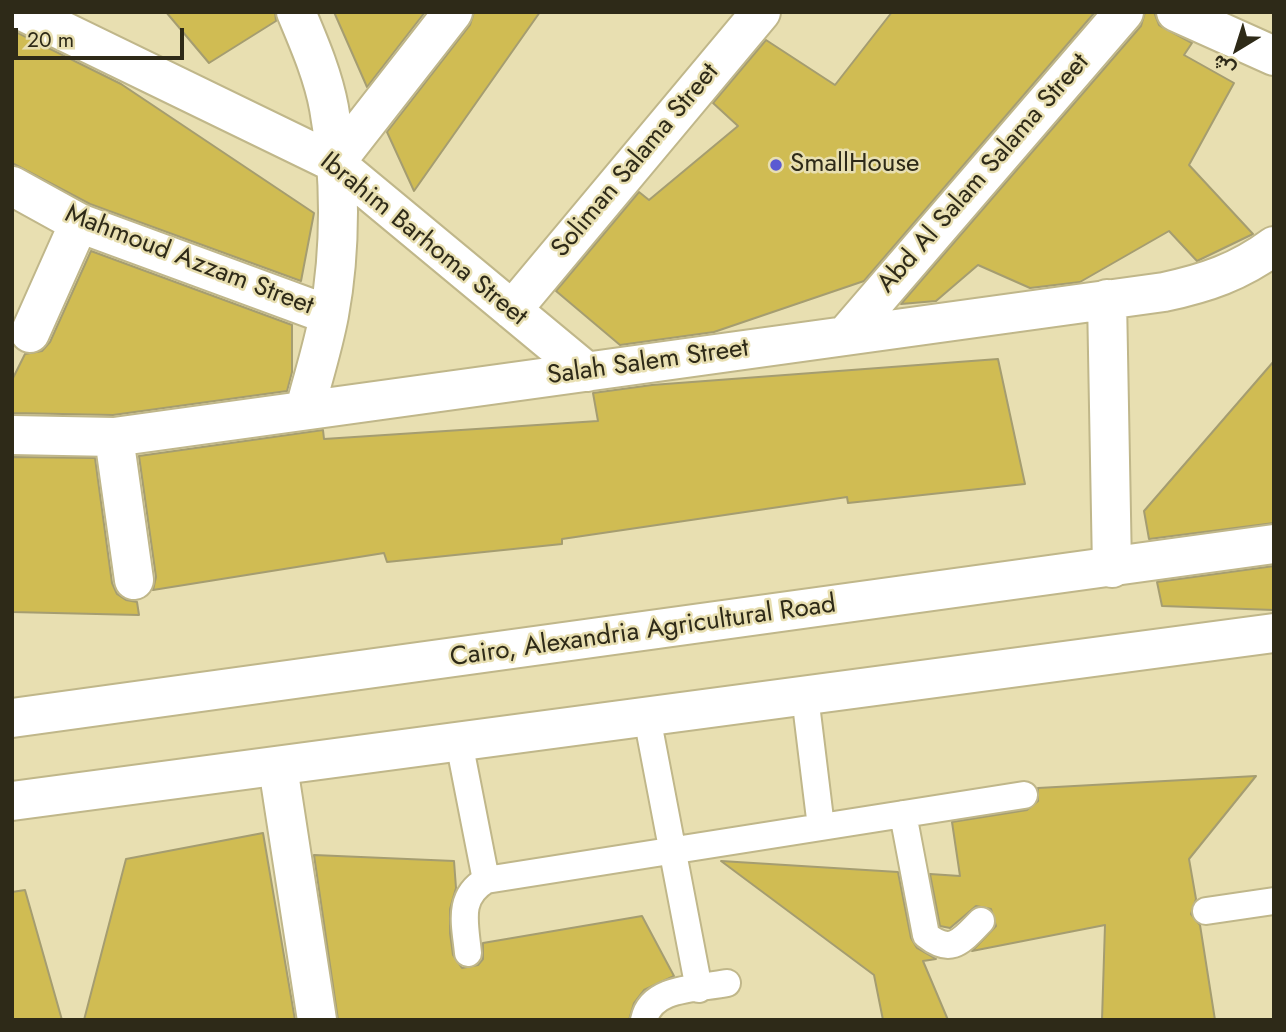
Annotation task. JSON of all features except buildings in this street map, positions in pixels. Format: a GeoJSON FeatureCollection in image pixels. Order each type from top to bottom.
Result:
{"type":"FeatureCollection","features":[{"type":"Feature","properties":{"kind":"main road","name":"Ibrahim Barhoma Street"},"geometry":{"type":"LineString","coordinates":[[24,12],[335,163],[587,372]]}},
{"type":"Feature","properties":{"kind":"main road"},"geometry":{"type":"LineString","coordinates":[[296,12],[313,52],[329,107],[335,163],[337,239],[329,315],[305,409]]}},
{"type":"Feature","properties":{"kind":"main road"},"geometry":{"type":"LineString","coordinates":[[335,163],[453,12]]}},
{"type":"Feature","properties":{"kind":"main road","name":"Soliman Salama Street"},"geometry":{"type":"LineString","coordinates":[[512,310],[761,12]]}},
{"type":"Feature","properties":{"kind":"main road","name":"Abd Al Salam Salama Street"},"geometry":{"type":"LineString","coordinates":[[845,336],[1124,12]]}},
{"type":"Feature","properties":{"kind":"main road"},"geometry":{"type":"LineString","coordinates":[[1176,12],[1224,21],[1274,56]]}},
{"type":"Feature","properties":{"kind":"main road","name":"Mahmoud Azzam Street"},"geometry":{"type":"LineString","coordinates":[[12,186],[79,223],[329,315]]}},
{"type":"Feature","properties":{"kind":"main road"},"geometry":{"type":"LineString","coordinates":[[30,332],[79,223]]}},
{"type":"Feature","properties":{"kind":"main road","name":"Salah Salem Street"},"geometry":{"type":"LineString","coordinates":[[12,435],[114,437],[1107,299],[1208,282],[1249,264],[1274,246]]}},
{"type":"Feature","properties":{"kind":"main road"},"geometry":{"type":"LineString","coordinates":[[1107,299],[1112,568]]}},
{"type":"Feature","properties":{"kind":"main road"},"geometry":{"type":"LineString","coordinates":[[114,437],[134,580]]}},
{"type":"Feature","properties":{"kind":"main road","name":"Cairo, Alexandria Agricultural Road"},"geometry":{"type":"LineString","coordinates":[[12,718],[1274,544]]}},
{"type":"Feature","properties":{"kind":"main road"},"geometry":{"type":"LineString","coordinates":[[12,801],[1274,633]]}},
{"type":"Feature","properties":{"kind":"main road"},"geometry":{"type":"LineString","coordinates":[[278,767],[317,1020]]}},
{"type":"Feature","properties":{"kind":"lane"},"geometry":{"type":"LineString","coordinates":[[805,696],[821,827]]}},
{"type":"Feature","properties":{"kind":"lane"},"geometry":{"type":"LineString","coordinates":[[647,718],[699,989]]}},
{"type":"Feature","properties":{"kind":"lane"},"geometry":{"type":"LineString","coordinates":[[459,742],[486,880]]}},
{"type":"Feature","properties":{"kind":"lane"},"geometry":{"type":"LineString","coordinates":[[468,953],[463,915],[465,900],[473,888],[486,880],[1024,795]]}},
{"type":"Feature","properties":{"kind":"lane"},"geometry":{"type":"LineString","coordinates":[[903,814],[926,936],[947,946],[959,943],[981,921]]}},
{"type":"Feature","properties":{"kind":"lane"},"geometry":{"type":"LineString","coordinates":[[1206,911],[1274,901]]}},
{"type":"Feature","properties":{"kind":"lane"},"geometry":{"type":"LineString","coordinates":[[643,1020],[656,998],[727,983]]}},
{"type":"Feature","properties":{"kind":"place","name":"SmallHouse"},"geometry":{"type":"Point","coordinates":[776,165]}}]}
